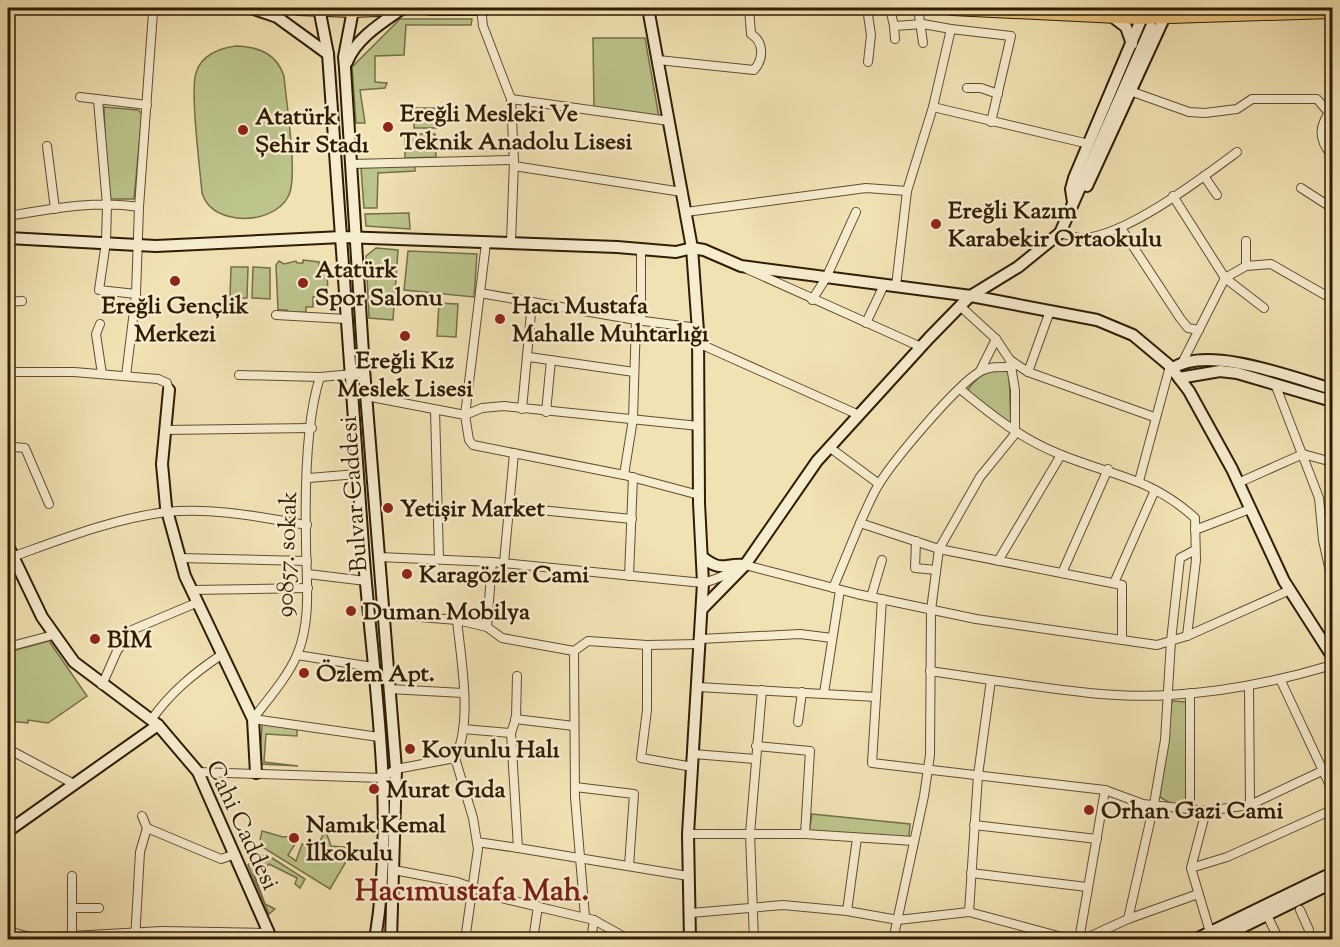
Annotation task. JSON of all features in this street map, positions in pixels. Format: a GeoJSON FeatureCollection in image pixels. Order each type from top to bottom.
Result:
{"type":"FeatureCollection","features":[{"type":"Feature","properties":{"kind":"highway"},"geometry":{"type":"LineString","coordinates":[[298,8],[403,8]]}},
{"type":"Feature","properties":{"kind":"highway"},"geometry":{"type":"LineString","coordinates":[[430,8],[483,8]]}},
{"type":"Feature","properties":{"kind":"highway"},"geometry":{"type":"LineString","coordinates":[[952,8],[1147,17],[1169,12],[1332,11]]}},
{"type":"Feature","properties":{"kind":"street"},"geometry":{"type":"LineString","coordinates":[[251,8],[277,16],[328,54]]}},
{"type":"Feature","properties":{"kind":"street"},"geometry":{"type":"LineString","coordinates":[[319,8],[328,54],[342,237],[349,374],[382,778],[382,838],[375,939]]}},
{"type":"Feature","properties":{"kind":"street"},"geometry":{"type":"LineString","coordinates":[[345,68],[350,54],[362,39],[403,8]]}},
{"type":"Feature","properties":{"kind":"street"},"geometry":{"type":"LineString","coordinates":[[483,8],[483,26],[511,99],[514,163],[511,242]]}},
{"type":"Feature","properties":{"kind":"street"},"geometry":{"type":"LineString","coordinates":[[648,8],[692,248],[698,328],[699,495],[704,583],[688,834],[690,939]]}},
{"type":"Feature","properties":{"kind":"street"},"geometry":{"type":"LineString","coordinates":[[658,60],[754,70],[760,64],[761,46],[758,39],[751,34],[749,8]]}},
{"type":"Feature","properties":{"kind":"street"},"geometry":{"type":"LineString","coordinates":[[867,8],[871,35],[868,62]]}},
{"type":"Feature","properties":{"kind":"street"},"geometry":{"type":"LineString","coordinates":[[890,8],[895,39]]}},
{"type":"Feature","properties":{"kind":"street"},"geometry":{"type":"LineString","coordinates":[[918,8],[923,43]]}},
{"type":"Feature","properties":{"kind":"street","name":"Bulvar Caddesi"},"geometry":{"type":"LineString","coordinates":[[353,9],[344,57],[364,373],[396,769],[392,939]]}},
{"type":"Feature","properties":{"kind":"street"},"geometry":{"type":"LineString","coordinates":[[126,376],[140,245],[139,207],[153,12]]}},
{"type":"Feature","properties":{"kind":"street"},"geometry":{"type":"LineString","coordinates":[[1073,205],[1090,181],[1169,12]]}},
{"type":"Feature","properties":{"kind":"street"},"geometry":{"type":"LineString","coordinates":[[1110,15],[1126,27],[1132,45]]}},
{"type":"Feature","properties":{"kind":"street"},"geometry":{"type":"LineString","coordinates":[[1073,205],[1071,189],[1074,178],[1132,45],[1147,17]]}},
{"type":"Feature","properties":{"kind":"street"},"geometry":{"type":"LineString","coordinates":[[702,609],[740,565],[829,447],[960,306],[971,296],[1018,267],[1060,233],[1147,17]]}},
{"type":"Feature","properties":{"kind":"street"},"geometry":{"type":"LineString","coordinates":[[894,26],[920,24],[1011,36],[991,122]]}},
{"type":"Feature","properties":{"kind":"street"},"geometry":{"type":"LineString","coordinates":[[866,323],[890,286],[907,191],[933,107],[951,29]]}},
{"type":"Feature","properties":{"kind":"street"},"geometry":{"type":"LineString","coordinates":[[967,88],[981,88],[998,94]]}},
{"type":"Feature","properties":{"kind":"street"},"geometry":{"type":"LineString","coordinates":[[1130,92],[1189,112],[1220,113],[1237,109],[1252,99],[1317,99],[1330,110],[1322,123],[1323,145],[1332,156]]}},
{"type":"Feature","properties":{"kind":"street"},"geometry":{"type":"LineString","coordinates":[[80,97],[147,105]]}},
{"type":"Feature","properties":{"kind":"street"},"geometry":{"type":"LineString","coordinates":[[511,99],[669,121]]}},
{"type":"Feature","properties":{"kind":"street"},"geometry":{"type":"LineString","coordinates":[[98,100],[107,206],[106,242],[99,290],[136,294]]}},
{"type":"Feature","properties":{"kind":"street"},"geometry":{"type":"LineString","coordinates":[[933,107],[1089,144]]}},
{"type":"Feature","properties":{"kind":"street"},"geometry":{"type":"LineString","coordinates":[[47,146],[55,209]]}},
{"type":"Feature","properties":{"kind":"street"},"geometry":{"type":"LineString","coordinates":[[1060,233],[1083,238],[1121,228],[1204,177],[1237,152]]}},
{"type":"Feature","properties":{"kind":"street"},"geometry":{"type":"LineString","coordinates":[[351,164],[514,163],[682,192]]}},
{"type":"Feature","properties":{"kind":"street"},"geometry":{"type":"LineString","coordinates":[[1204,177],[1217,195]]}},
{"type":"Feature","properties":{"kind":"street"},"geometry":{"type":"LineString","coordinates":[[686,212],[866,188],[907,191]]}},
{"type":"Feature","properties":{"kind":"street"},"geometry":{"type":"LineString","coordinates":[[1301,188],[1332,208]]}},
{"type":"Feature","properties":{"kind":"street"},"geometry":{"type":"LineString","coordinates":[[1173,196],[1225,278],[1264,308]]}},
{"type":"Feature","properties":{"kind":"street"},"geometry":{"type":"LineString","coordinates":[[8,216],[55,209],[139,207]]}},
{"type":"Feature","properties":{"kind":"street"},"geometry":{"type":"LineString","coordinates":[[812,300],[826,278],[856,212]]}},
{"type":"Feature","properties":{"kind":"street"},"geometry":{"type":"LineString","coordinates":[[1121,228],[1180,318],[1188,327],[1199,330]]}},
{"type":"Feature","properties":{"kind":"street"},"geometry":{"type":"LineString","coordinates":[[8,238],[140,245],[342,237],[511,242],[676,252],[692,248],[704,250],[921,347]]}},
{"type":"Feature","properties":{"kind":"street"},"geometry":{"type":"LineString","coordinates":[[1246,241],[1246,266]]}},
{"type":"Feature","properties":{"kind":"street"},"geometry":{"type":"LineString","coordinates":[[486,243],[465,415],[469,440],[473,445],[624,475],[699,495]]}},
{"type":"Feature","properties":{"kind":"street"},"geometry":{"type":"LineString","coordinates":[[624,475],[633,419],[641,249]]}},
{"type":"Feature","properties":{"kind":"street"},"geometry":{"type":"LineString","coordinates":[[1139,481],[1154,417],[1173,371],[1182,363],[1225,278],[1246,266],[1271,264],[1332,299]]}},
{"type":"Feature","properties":{"kind":"street"},"geometry":{"type":"LineString","coordinates":[[741,266],[971,296],[1097,320],[1133,334],[1173,371],[1189,391],[1238,483],[1290,590],[1332,656]]}},
{"type":"Feature","properties":{"kind":"street"},"geometry":{"type":"LineString","coordinates":[[480,293],[638,321],[698,328]]}},
{"type":"Feature","properties":{"kind":"street"},"geometry":{"type":"LineString","coordinates":[[8,302],[22,301]]}},
{"type":"Feature","properties":{"kind":"street"},"geometry":{"type":"LineString","coordinates":[[522,409],[529,357],[532,302]]}},
{"type":"Feature","properties":{"kind":"street"},"geometry":{"type":"LineString","coordinates":[[894,939],[927,770],[931,610],[939,549],[980,477],[1016,434],[1017,415],[1011,364],[996,339],[960,306]]}},
{"type":"Feature","properties":{"kind":"street"},"geometry":{"type":"LineString","coordinates":[[1028,372],[1050,310]]}},
{"type":"Feature","properties":{"kind":"street"},"geometry":{"type":"LineString","coordinates":[[276,315],[346,320]]}},
{"type":"Feature","properties":{"kind":"street"},"geometry":{"type":"LineString","coordinates":[[100,324],[96,334],[102,374]]}},
{"type":"Feature","properties":{"kind":"street"},"geometry":{"type":"LineString","coordinates":[[824,693],[836,589],[860,524],[879,484],[898,457],[960,389],[980,371],[996,339]]}},
{"type":"Feature","properties":{"kind":"street"},"geometry":{"type":"LineString","coordinates":[[698,343],[859,415]]}},
{"type":"Feature","properties":{"kind":"street"},"geometry":{"type":"LineString","coordinates":[[529,357],[634,372]]}},
{"type":"Feature","properties":{"kind":"street"},"geometry":{"type":"LineString","coordinates":[[546,412],[551,360]]}},
{"type":"Feature","properties":{"kind":"street"},"geometry":{"type":"LineString","coordinates":[[1182,363],[1220,361],[1332,389]]}},
{"type":"Feature","properties":{"kind":"street"},"geometry":{"type":"LineString","coordinates":[[980,371],[1011,364],[1154,417]]}},
{"type":"Feature","properties":{"kind":"street"},"geometry":{"type":"LineString","coordinates":[[1173,371],[1236,373],[1332,401]]}},
{"type":"Feature","properties":{"kind":"street"},"geometry":{"type":"LineString","coordinates":[[8,372],[102,374],[158,379],[167,383],[169,390],[162,464],[168,512],[179,558],[196,603],[253,720],[256,773]]}},
{"type":"Feature","properties":{"kind":"street"},"geometry":{"type":"LineString","coordinates":[[239,375],[320,377],[364,373]]}},
{"type":"Feature","properties":{"kind":"street","name":"90857. sokak"},"geometry":{"type":"LineString","coordinates":[[253,720],[297,655],[308,588],[306,525],[312,428],[320,377]]}},
{"type":"Feature","properties":{"kind":"street"},"geometry":{"type":"LineString","coordinates":[[1275,384],[1319,498],[1323,540],[1332,581]]}},
{"type":"Feature","properties":{"kind":"street"},"geometry":{"type":"LineString","coordinates":[[960,389],[1016,434],[1061,455],[1139,481],[1177,502],[1195,518],[1196,550],[1187,636]]}},
{"type":"Feature","properties":{"kind":"street"},"geometry":{"type":"LineString","coordinates":[[366,396],[465,415],[493,406],[699,426]]}},
{"type":"Feature","properties":{"kind":"street"},"geometry":{"type":"LineString","coordinates":[[435,410],[439,559]]}},
{"type":"Feature","properties":{"kind":"street"},"geometry":{"type":"LineString","coordinates":[[165,430],[312,428]]}},
{"type":"Feature","properties":{"kind":"street"},"geometry":{"type":"LineString","coordinates":[[8,452],[14,447],[25,448],[49,504]]}},
{"type":"Feature","properties":{"kind":"street"},"geometry":{"type":"LineString","coordinates":[[829,447],[879,484]]}},
{"type":"Feature","properties":{"kind":"street"},"geometry":{"type":"LineString","coordinates":[[504,563],[514,453]]}},
{"type":"Feature","properties":{"kind":"street"},"geometry":{"type":"LineString","coordinates":[[1238,483],[1303,454],[1332,462]]}},
{"type":"Feature","properties":{"kind":"street"},"geometry":{"type":"LineString","coordinates":[[998,561],[1061,455]]}},
{"type":"Feature","properties":{"kind":"street"},"geometry":{"type":"LineString","coordinates":[[1062,573],[1108,469]]}},
{"type":"Feature","properties":{"kind":"street"},"geometry":{"type":"LineString","coordinates":[[309,478],[357,474]]}},
{"type":"Feature","properties":{"kind":"street"},"geometry":{"type":"LineString","coordinates":[[629,576],[633,477]]}},
{"type":"Feature","properties":{"kind":"street"},"geometry":{"type":"LineString","coordinates":[[1114,583],[1155,490]]}},
{"type":"Feature","properties":{"kind":"street"},"geometry":{"type":"LineString","coordinates":[[509,507],[632,519]]}},
{"type":"Feature","properties":{"kind":"street"},"geometry":{"type":"LineString","coordinates":[[1195,530],[1250,509]]}},
{"type":"Feature","properties":{"kind":"street"},"geometry":{"type":"LineString","coordinates":[[10,551],[121,520],[168,512],[223,512],[306,525]]}},
{"type":"Feature","properties":{"kind":"street"},"geometry":{"type":"LineString","coordinates":[[860,524],[939,549],[1122,585],[1122,640]]}},
{"type":"Feature","properties":{"kind":"street"},"geometry":{"type":"LineString","coordinates":[[916,541],[915,568],[936,570]]}},
{"type":"Feature","properties":{"kind":"street"},"geometry":{"type":"LineString","coordinates":[[1128,918],[1154,804],[1165,740],[1171,641],[1180,558],[1196,550]]}},
{"type":"Feature","properties":{"kind":"street","name":"Cahi Caddesi"},"geometry":{"type":"LineString","coordinates":[[10,551],[35,605],[53,635],[74,662],[155,723],[198,772],[271,936]]}},
{"type":"Feature","properties":{"kind":"street"},"geometry":{"type":"LineString","coordinates":[[379,557],[492,562],[704,583],[719,578],[740,565]]}},
{"type":"Feature","properties":{"kind":"street"},"geometry":{"type":"LineString","coordinates":[[702,557],[714,566],[723,568],[740,565],[836,589],[976,619],[1157,645],[1187,636],[1290,590]]}},
{"type":"Feature","properties":{"kind":"street"},"geometry":{"type":"LineString","coordinates":[[179,558],[307,561]]}},
{"type":"Feature","properties":{"kind":"street"},"geometry":{"type":"LineString","coordinates":[[871,597],[882,560]]}},
{"type":"Feature","properties":{"kind":"street"},"geometry":{"type":"LineString","coordinates":[[487,627],[492,562]]}},
{"type":"Feature","properties":{"kind":"street"},"geometry":{"type":"LineString","coordinates":[[308,573],[366,581]]}},
{"type":"Feature","properties":{"kind":"street"},"geometry":{"type":"LineString","coordinates":[[191,590],[308,588]]}},
{"type":"Feature","properties":{"kind":"street"},"geometry":{"type":"LineString","coordinates":[[882,599],[872,763],[1106,790],[1143,804],[1206,812],[1250,805],[1324,770]]}},
{"type":"Feature","properties":{"kind":"street"},"geometry":{"type":"LineString","coordinates":[[102,685],[117,651],[132,630],[196,603]]}},
{"type":"Feature","properties":{"kind":"street"},"geometry":{"type":"LineString","coordinates":[[383,614],[457,620],[487,627],[502,638],[574,651],[588,641],[647,645],[800,634],[832,638]]}},
{"type":"Feature","properties":{"kind":"street"},"geometry":{"type":"LineString","coordinates":[[457,620],[463,693],[463,743],[455,758],[473,818],[477,842],[474,889],[465,939]]}},
{"type":"Feature","properties":{"kind":"street"},"geometry":{"type":"LineString","coordinates":[[8,647],[53,635]]}},
{"type":"Feature","properties":{"kind":"street"},"geometry":{"type":"LineString","coordinates":[[647,645],[647,710],[640,758],[693,767]]}},
{"type":"Feature","properties":{"kind":"street"},"geometry":{"type":"LineString","coordinates":[[574,651],[575,787],[585,917]]}},
{"type":"Feature","properties":{"kind":"street"},"geometry":{"type":"LineString","coordinates":[[8,829],[74,784],[155,723],[167,698],[191,675],[221,655]]}},
{"type":"Feature","properties":{"kind":"street"},"geometry":{"type":"LineString","coordinates":[[297,655],[373,667]]}},
{"type":"Feature","properties":{"kind":"street"},"geometry":{"type":"LineString","coordinates":[[930,671],[1074,692],[1168,696],[1281,681],[1332,665]]}},
{"type":"Feature","properties":{"kind":"street"},"geometry":{"type":"LineString","coordinates":[[517,676],[512,733],[518,848]]}},
{"type":"Feature","properties":{"kind":"street"},"geometry":{"type":"LineString","coordinates":[[969,912],[978,775],[991,680]]}},
{"type":"Feature","properties":{"kind":"street"},"geometry":{"type":"LineString","coordinates":[[1281,681],[1332,790]]}},
{"type":"Feature","properties":{"kind":"street"},"geometry":{"type":"LineString","coordinates":[[698,687],[876,697]]}},
{"type":"Feature","properties":{"kind":"street"},"geometry":{"type":"LineString","coordinates":[[1249,687],[1250,805]]}},
{"type":"Feature","properties":{"kind":"street"},"geometry":{"type":"LineString","coordinates":[[389,689],[463,693]]}},
{"type":"Feature","properties":{"kind":"street"},"geometry":{"type":"LineString","coordinates":[[754,939],[750,834],[762,690]]}},
{"type":"Feature","properties":{"kind":"street"},"geometry":{"type":"LineString","coordinates":[[798,722],[802,692]]}},
{"type":"Feature","properties":{"kind":"street"},"geometry":{"type":"LineString","coordinates":[[1190,693],[1190,811]]}},
{"type":"Feature","properties":{"kind":"street"},"geometry":{"type":"LineString","coordinates":[[515,719],[574,726]]}},
{"type":"Feature","properties":{"kind":"street"},"geometry":{"type":"LineString","coordinates":[[253,720],[379,737]]}},
{"type":"Feature","properties":{"kind":"street"},"geometry":{"type":"LineString","coordinates":[[463,729],[512,733]]}},
{"type":"Feature","properties":{"kind":"street"},"geometry":{"type":"LineString","coordinates":[[756,746],[810,751],[805,834]]}},
{"type":"Feature","properties":{"kind":"street"},"geometry":{"type":"LineString","coordinates":[[8,749],[74,784]]}},
{"type":"Feature","properties":{"kind":"street"},"geometry":{"type":"LineString","coordinates":[[694,754],[755,759]]}},
{"type":"Feature","properties":{"kind":"street"},"geometry":{"type":"LineString","coordinates":[[198,772],[382,778],[396,769],[455,758]]}},
{"type":"Feature","properties":{"kind":"street"},"geometry":{"type":"LineString","coordinates":[[575,787],[634,794],[629,866]]}},
{"type":"Feature","properties":{"kind":"street"},"geometry":{"type":"LineString","coordinates":[[1080,939],[1087,887],[1106,790]]}},
{"type":"Feature","properties":{"kind":"street"},"geometry":{"type":"LineString","coordinates":[[1191,868],[1227,857],[1332,810]]}},
{"type":"Feature","properties":{"kind":"street"},"geometry":{"type":"LineString","coordinates":[[1206,812],[1191,868],[1213,936]]}},
{"type":"Feature","properties":{"kind":"street"},"geometry":{"type":"LineString","coordinates":[[135,936],[140,852],[147,828],[142,816]]}},
{"type":"Feature","properties":{"kind":"street"},"geometry":{"type":"LineString","coordinates":[[974,825],[1097,839]]}},
{"type":"Feature","properties":{"kind":"street"},"geometry":{"type":"LineString","coordinates":[[147,828],[221,859],[235,854]]}},
{"type":"Feature","properties":{"kind":"street"},"geometry":{"type":"LineString","coordinates":[[688,834],[805,834],[914,841]]}},
{"type":"Feature","properties":{"kind":"street"},"geometry":{"type":"LineString","coordinates":[[847,911],[857,838]]}},
{"type":"Feature","properties":{"kind":"street"},"geometry":{"type":"LineString","coordinates":[[477,842],[688,876]]}},
{"type":"Feature","properties":{"kind":"street"},"geometry":{"type":"LineString","coordinates":[[394,870],[457,882],[501,898],[585,917],[630,939]]}},
{"type":"Feature","properties":{"kind":"street"},"geometry":{"type":"LineString","coordinates":[[971,873],[1087,887]]}},
{"type":"Feature","properties":{"kind":"street"},"geometry":{"type":"LineString","coordinates":[[1213,936],[1332,873]]}},
{"type":"Feature","properties":{"kind":"street"},"geometry":{"type":"LineString","coordinates":[[72,876],[72,937]]}},
{"type":"Feature","properties":{"kind":"street"},"geometry":{"type":"LineString","coordinates":[[1194,939],[1213,936],[1267,915],[1332,883]]}},
{"type":"Feature","properties":{"kind":"street"},"geometry":{"type":"LineString","coordinates":[[1080,939],[1128,918],[1198,894]]}},
{"type":"Feature","properties":{"kind":"street"},"geometry":{"type":"LineString","coordinates":[[691,913],[783,905],[847,911],[898,920],[969,912],[1073,939]]}},
{"type":"Feature","properties":{"kind":"street"},"geometry":{"type":"LineString","coordinates":[[533,939],[538,906]]}},
{"type":"Feature","properties":{"kind":"street"},"geometry":{"type":"LineString","coordinates":[[72,908],[99,908]]}},
{"type":"Feature","properties":{"kind":"street"},"geometry":{"type":"LineString","coordinates":[[1300,910],[1309,930]]}},
{"type":"Feature","properties":{"kind":"street"},"geometry":{"type":"LineString","coordinates":[[1267,915],[1279,939]]}},
{"type":"Feature","properties":{"kind":"street"},"geometry":{"type":"LineString","coordinates":[[591,939],[594,920]]}},
{"type":"Feature","properties":{"kind":"street"},"geometry":{"type":"LineString","coordinates":[[8,931],[34,938],[271,936]]}},
{"type":"Feature","properties":{"kind":"green space"},"geometry":{"type":"Polygon","coordinates":[[[400,19],[472,19],[471,25],[406,25],[404,55],[375,56],[375,82],[387,83],[385,88],[360,90],[365,123],[356,123],[352,67],[400,19]]]}},
{"type":"Feature","properties":{"kind":"green space"},"geometry":{"type":"Polygon","coordinates":[[[593,38],[645,38],[659,117],[594,109],[593,38]]]}},
{"type":"Feature","properties":{"kind":"green space","name":"Atatürk Şehir Stadı"},"geometry":{"type":"Polygon","coordinates":[[[236,46],[266,53],[281,68],[284,76],[291,137],[292,171],[289,195],[285,202],[274,211],[252,218],[225,216],[215,211],[204,199],[202,193],[194,96],[196,73],[202,61],[207,57],[236,46]]]}},
{"type":"Feature","properties":{"kind":"green space"},"geometry":{"type":"Polygon","coordinates":[[[104,107],[138,110],[142,114],[134,199],[107,199],[104,107]]]}},
{"type":"Feature","properties":{"kind":"green space"},"geometry":{"type":"Polygon","coordinates":[[[414,108],[437,108],[437,128],[414,128],[414,108]]]}},
{"type":"Feature","properties":{"kind":"green space"},"geometry":{"type":"Polygon","coordinates":[[[405,134],[435,134],[436,157],[405,158],[405,134]]]}},
{"type":"Feature","properties":{"kind":"green space"},"geometry":{"type":"Polygon","coordinates":[[[415,165],[415,171],[378,173],[377,208],[364,208],[361,168],[415,165]]]}},
{"type":"Feature","properties":{"kind":"green space"},"geometry":{"type":"Polygon","coordinates":[[[409,213],[410,229],[366,226],[365,214],[409,213]]]}},
{"type":"Feature","properties":{"kind":"green space"},"geometry":{"type":"Polygon","coordinates":[[[376,248],[398,250],[393,320],[369,318],[366,256],[376,248]]]}},
{"type":"Feature","properties":{"kind":"green space"},"geometry":{"type":"Polygon","coordinates":[[[408,251],[477,254],[474,297],[404,290],[408,251]]]}},
{"type":"Feature","properties":{"kind":"green space","name":"Atatürk Spor Salonu"},"geometry":{"type":"Polygon","coordinates":[[[303,260],[319,262],[319,271],[327,270],[328,296],[313,297],[313,307],[306,307],[306,312],[288,313],[287,310],[278,310],[276,265],[279,261],[284,264],[296,261],[303,263],[303,260]]]}},
{"type":"Feature","properties":{"kind":"green space"},"geometry":{"type":"Polygon","coordinates":[[[231,267],[248,267],[247,298],[230,298],[231,267]]]}},
{"type":"Feature","properties":{"kind":"green space"},"geometry":{"type":"Polygon","coordinates":[[[253,267],[270,268],[270,299],[252,298],[253,267]]]}},
{"type":"Feature","properties":{"kind":"green space"},"geometry":{"type":"Polygon","coordinates":[[[439,303],[458,304],[456,337],[437,336],[439,303]]]}},
{"type":"Feature","properties":{"kind":"green space"},"geometry":{"type":"Polygon","coordinates":[[[999,370],[1009,372],[1011,426],[967,391],[980,376],[999,370]]]}},
{"type":"Feature","properties":{"kind":"green space"},"geometry":{"type":"Polygon","coordinates":[[[49,641],[87,696],[48,723],[28,720],[28,723],[8,721],[8,652],[49,641]]]}},
{"type":"Feature","properties":{"kind":"green space"},"geometry":{"type":"Polygon","coordinates":[[[1172,701],[1187,702],[1186,805],[1173,805],[1160,797],[1172,701]]]}},
{"type":"Feature","properties":{"kind":"green space"},"geometry":{"type":"Polygon","coordinates":[[[262,724],[297,729],[297,736],[266,734],[264,762],[298,766],[260,764],[262,724]]]}},
{"type":"Feature","properties":{"kind":"green space"},"geometry":{"type":"Polygon","coordinates":[[[812,814],[910,824],[909,837],[809,832],[812,814]]]}},
{"type":"Feature","properties":{"kind":"green space"},"geometry":{"type":"Polygon","coordinates":[[[325,829],[331,846],[354,848],[330,889],[259,845],[262,831],[283,837],[293,836],[295,844],[288,855],[296,861],[302,844],[318,847],[325,829]]]}},
{"type":"Feature","properties":{"kind":"green space"},"geometry":{"type":"Polygon","coordinates":[[[257,854],[272,858],[305,879],[300,888],[295,884],[297,878],[269,864],[260,874],[254,874],[265,904],[275,909],[269,914],[248,865],[250,863],[256,868],[263,861],[257,854]]]}},
{"type":"Feature","properties":{"kind":"place","name":"Ereğli Mesleki Ve Teknik Anadolu Lisesi"},"geometry":{"type":"Point","coordinates":[388,127]}},
{"type":"Feature","properties":{"kind":"place","name":"Atatürk Şehir Stadı"},"geometry":{"type":"Point","coordinates":[243,130]}},
{"type":"Feature","properties":{"kind":"place","name":"Ereğli Kazım Karabekir Ortaokulu"},"geometry":{"type":"Point","coordinates":[936,224]}},
{"type":"Feature","properties":{"kind":"place","name":"Ereğli Gençlik Merkezi"},"geometry":{"type":"Point","coordinates":[175,281]}},
{"type":"Feature","properties":{"kind":"place","name":"Atatürk Spor Salonu"},"geometry":{"type":"Point","coordinates":[303,283]}},
{"type":"Feature","properties":{"kind":"place","name":"Hacı Mustafa Mahalle Muhtarlığı"},"geometry":{"type":"Point","coordinates":[500,319]}},
{"type":"Feature","properties":{"kind":"place","name":"Ereğli Kız Meslek Lisesi"},"geometry":{"type":"Point","coordinates":[405,336]}},
{"type":"Feature","properties":{"kind":"place","name":"Yetişir Market"},"geometry":{"type":"Point","coordinates":[388,508]}},
{"type":"Feature","properties":{"kind":"place","name":"Karagözler Cami"},"geometry":{"type":"Point","coordinates":[407,574]}},
{"type":"Feature","properties":{"kind":"place","name":"Duman Mobilya"},"geometry":{"type":"Point","coordinates":[351,611]}},
{"type":"Feature","properties":{"kind":"place","name":"BİM"},"geometry":{"type":"Point","coordinates":[95,639]}},
{"type":"Feature","properties":{"kind":"place","name":"Özlem Apt."},"geometry":{"type":"Point","coordinates":[304,673]}},
{"type":"Feature","properties":{"kind":"place","name":"Koyunlu Halı"},"geometry":{"type":"Point","coordinates":[410,749]}},
{"type":"Feature","properties":{"kind":"place","name":"Murat Gıda"},"geometry":{"type":"Point","coordinates":[374,789]}},
{"type":"Feature","properties":{"kind":"place","name":"Orhan Gazi Cami"},"geometry":{"type":"Point","coordinates":[1089,810]}},
{"type":"Feature","properties":{"kind":"place","name":"Namık Kemal İlkokulu"},"geometry":{"type":"Point","coordinates":[294,838]}},
{"type":"Feature","properties":{"kind":"district","name":"Hacımustafa Mah."},"geometry":{"type":"Point","coordinates":[472,890]}}]}
